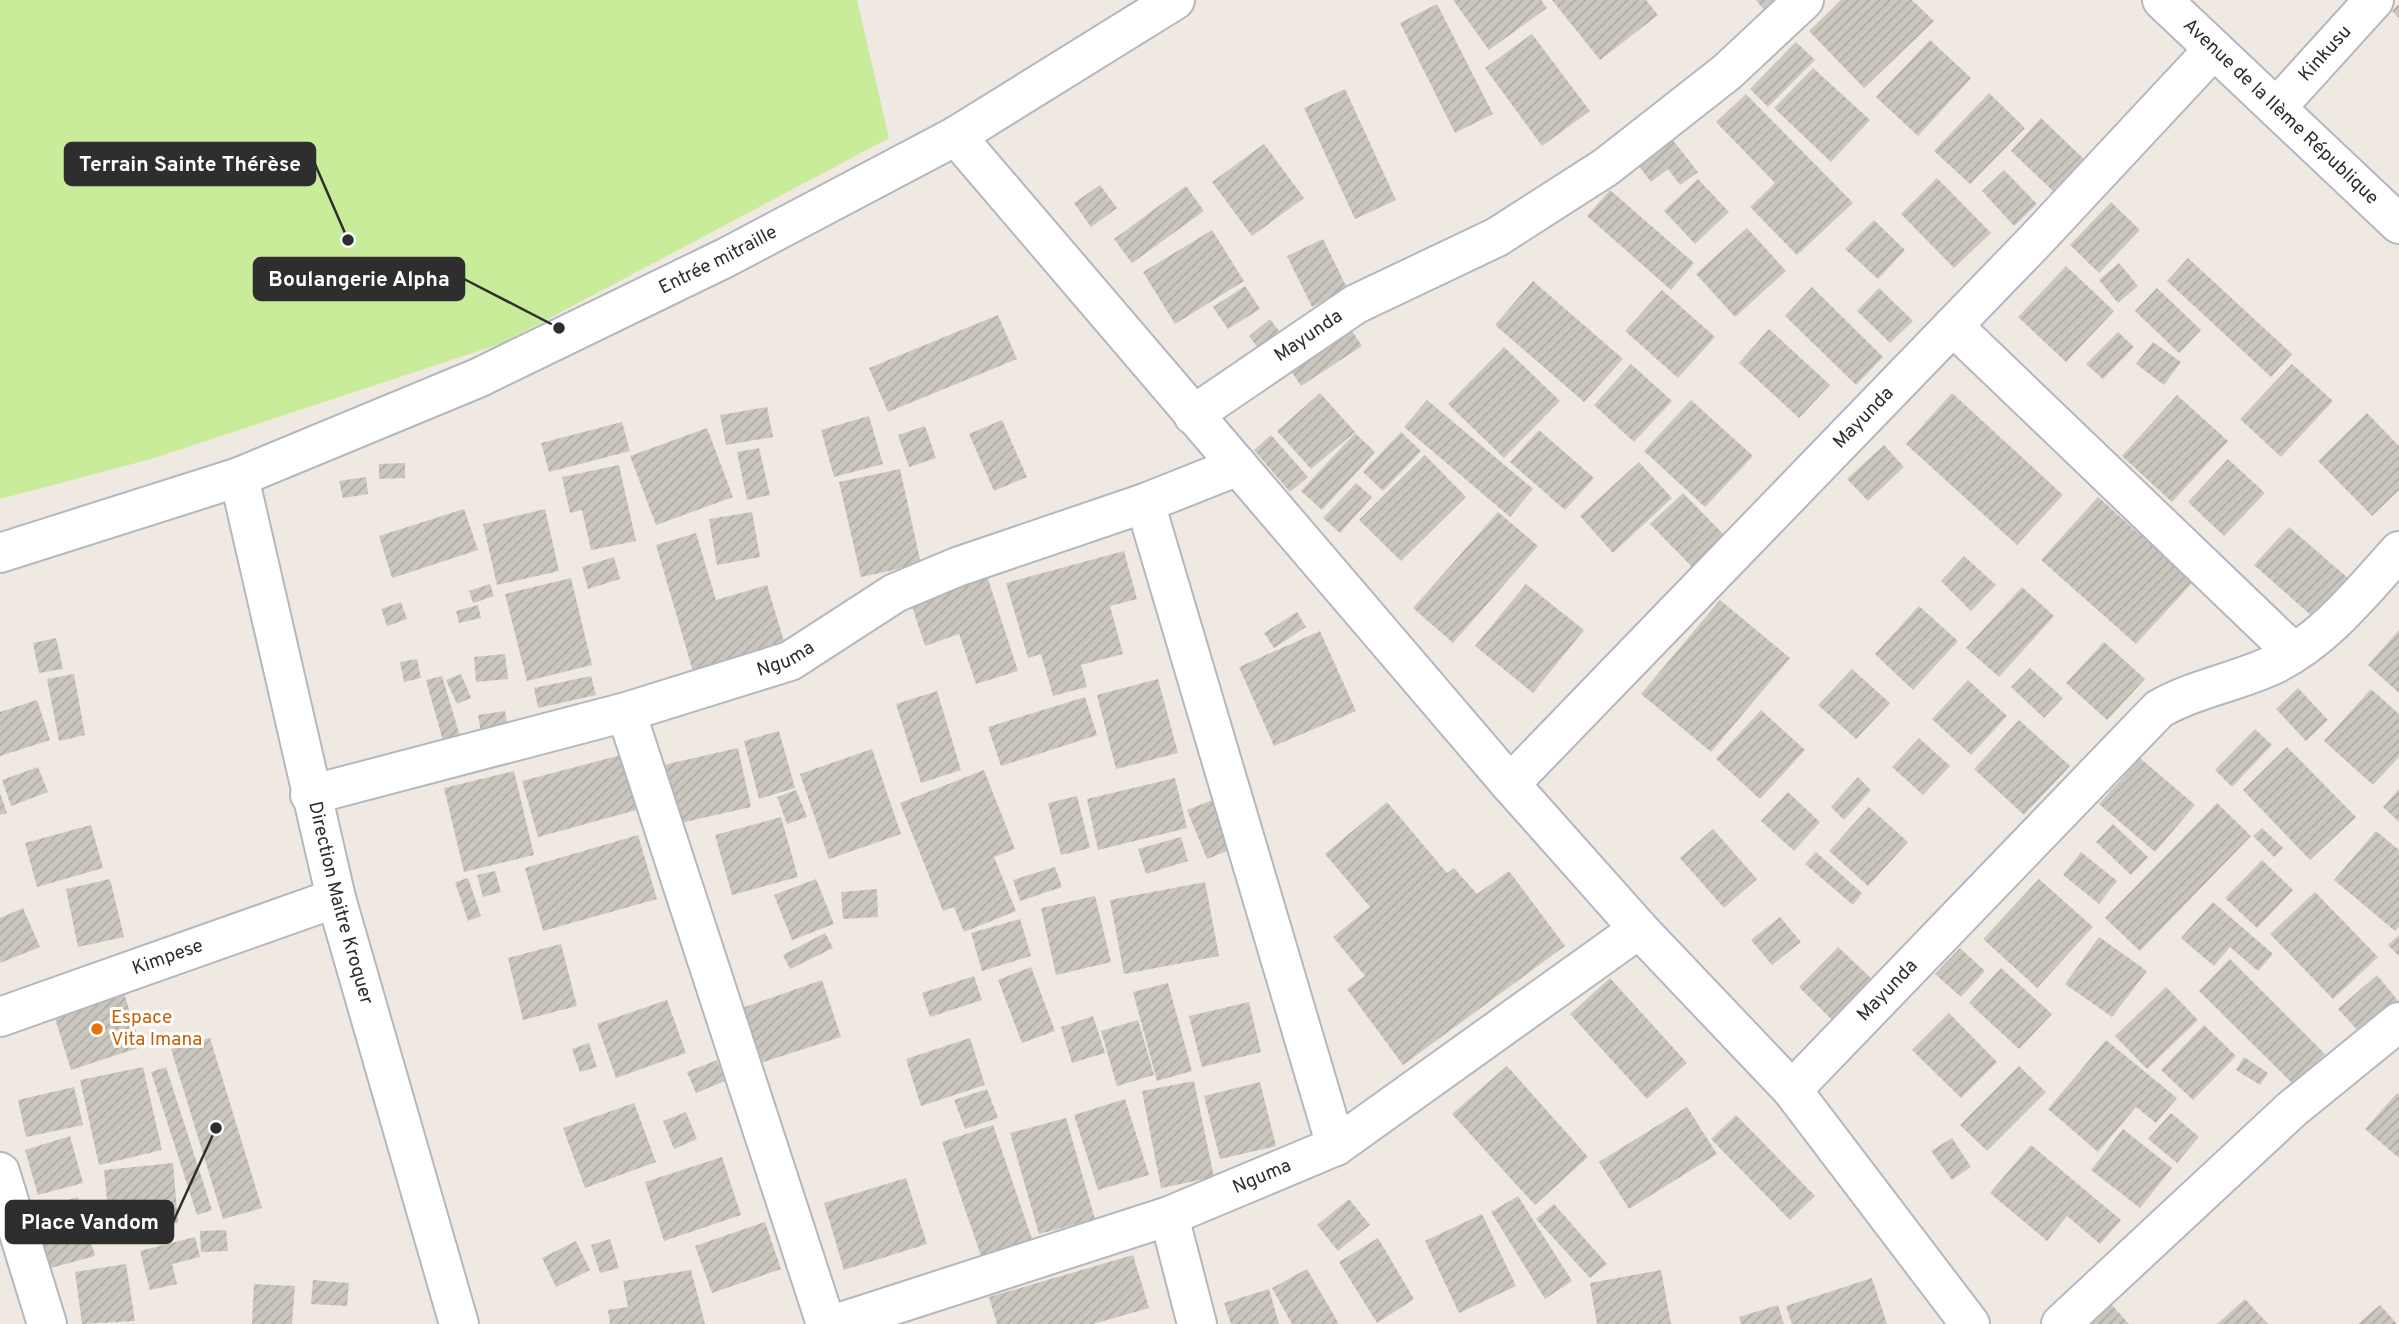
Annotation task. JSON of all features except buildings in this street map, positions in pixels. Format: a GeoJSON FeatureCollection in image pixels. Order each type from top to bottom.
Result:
{"type":"FeatureCollection","features":[{"type":"Feature","properties":{"kind":"street","name":"Entrée mitraille"},"geometry":{"type":"LineString","coordinates":[[239,477],[478,378],[725,258],[956,136],[1175,0]]}},
{"type":"Feature","properties":{"kind":"street","name":"Mayunda"},"geometry":{"type":"LineString","coordinates":[[1194,415],[1356,304],[1497,237],[1606,167],[1727,72],[1804,0]]}},
{"type":"Feature","properties":{"kind":"street","name":"Avenue de la IIème République"},"geometry":{"type":"LineString","coordinates":[[2162,0],[2399,224]]}},
{"type":"Feature","properties":{"kind":"street","name":"Kinkusu"},"geometry":{"type":"LineString","coordinates":[[2277,107],[2374,0]]}},
{"type":"Feature","properties":{"kind":"street","name":"Mayunda"},"geometry":{"type":"LineString","coordinates":[[1510,785],[1953,326],[2214,49]]}},
{"type":"Feature","properties":{"kind":"street"},"geometry":{"type":"LineString","coordinates":[[956,136],[1510,785],[1639,929],[1792,1090],[1970,1324]]}},
{"type":"Feature","properties":{"kind":"street"},"geometry":{"type":"LineString","coordinates":[[1953,326],[2293,652]]}},
{"type":"Feature","properties":{"kind":"street","name":"Nguma"},"geometry":{"type":"LineString","coordinates":[[310,795],[626,712],[790,662],[895,593],[957,567],[1145,503],[1238,466]]}},
{"type":"Feature","properties":{"kind":"street"},"geometry":{"type":"LineString","coordinates":[[0,553],[239,477]]}},
{"type":"Feature","properties":{"kind":"street","name":"Direction Maitre Kroquer"},"geometry":{"type":"LineString","coordinates":[[239,477],[310,795],[336,898],[458,1324]]}},
{"type":"Feature","properties":{"kind":"street"},"geometry":{"type":"LineString","coordinates":[[1145,503],[1336,1146]]}},
{"type":"Feature","properties":{"kind":"street","name":"Mayunda"},"geometry":{"type":"LineString","coordinates":[[1792,1090],[2159,709],[2187,694],[2225,684],[2276,663],[2293,652],[2336,621],[2399,551]]}},
{"type":"Feature","properties":{"kind":"street"},"geometry":{"type":"LineString","coordinates":[[626,712],[826,1324]]}},
{"type":"Feature","properties":{"kind":"street","name":"Kimpese"},"geometry":{"type":"LineString","coordinates":[[0,1017],[336,898]]}},
{"type":"Feature","properties":{"kind":"street","name":"Nguma"},"geometry":{"type":"LineString","coordinates":[[835,1324],[1169,1216],[1336,1146],[1639,929]]}},
{"type":"Feature","properties":{"kind":"street"},"geometry":{"type":"LineString","coordinates":[[2061,1324],[2292,1109],[2399,1022]]}},
{"type":"Feature","properties":{"kind":"street"},"geometry":{"type":"LineString","coordinates":[[0,1172],[47,1324]]}},
{"type":"Feature","properties":{"kind":"street"},"geometry":{"type":"LineString","coordinates":[[1169,1216],[1197,1324]]}},
{"type":"Feature","properties":{"kind":"green space"},"geometry":{"type":"Polygon","coordinates":[[[0,0],[857,0],[889,138],[503,343],[151,459],[0,499],[0,0]]]}},
{"type":"Feature","properties":{"kind":"place","name":"Terrain Sainte Thérèse"},"geometry":{"type":"Point","coordinates":[348,240]}},
{"type":"Feature","properties":{"kind":"place","name":"Boulangerie Alpha"},"geometry":{"type":"Point","coordinates":[559,328]}},
{"type":"Feature","properties":{"kind":"place","name":"Espace Vita Imana"},"geometry":{"type":"Point","coordinates":[97,1029]}},
{"type":"Feature","properties":{"kind":"place","name":"Place Vandom"},"geometry":{"type":"Point","coordinates":[216,1128]}}]}
